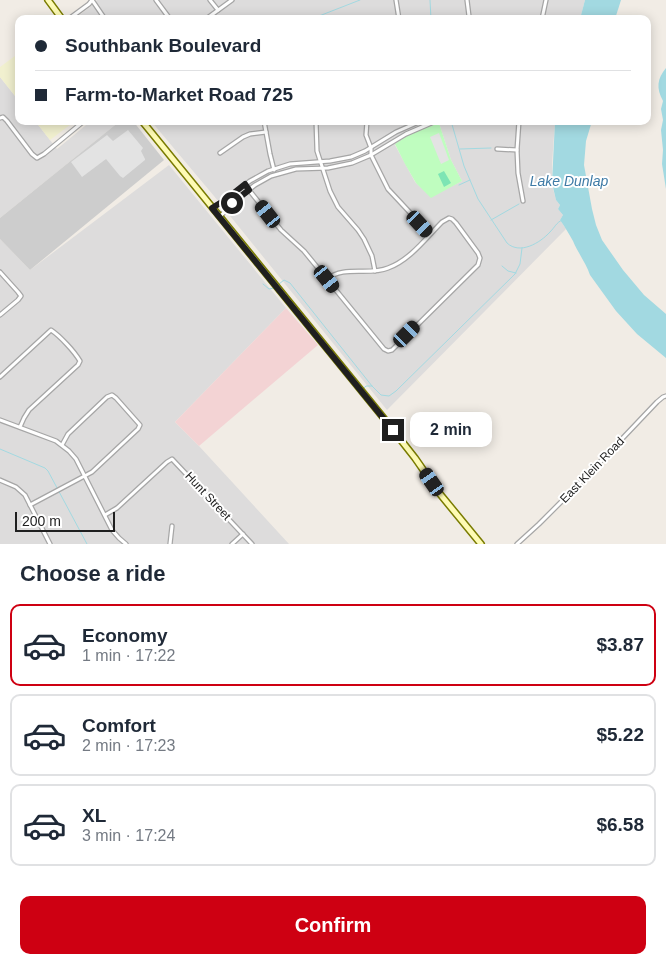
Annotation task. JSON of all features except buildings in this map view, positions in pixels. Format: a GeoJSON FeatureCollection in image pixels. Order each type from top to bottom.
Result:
{"type":"FeatureCollection","features":[{"type":"Feature","properties":{"kind":"street"},"geometry":{"type":"LineString","coordinates":[[48,0],[59,15]]}},
{"type":"Feature","properties":{"kind":"street"},"geometry":{"type":"LineString","coordinates":[[74,15],[92,0],[103,15]]}},
{"type":"Feature","properties":{"kind":"street"},"geometry":{"type":"LineString","coordinates":[[156,0],[167,15]]}},
{"type":"Feature","properties":{"kind":"street"},"geometry":{"type":"LineString","coordinates":[[210,0],[218,10]]}},
{"type":"Feature","properties":{"kind":"street"},"geometry":{"type":"LineString","coordinates":[[211,15],[232,0]]}},
{"type":"Feature","properties":{"kind":"street"},"geometry":{"type":"LineString","coordinates":[[396,0],[398,15]]}},
{"type":"Feature","properties":{"kind":"street"},"geometry":{"type":"LineString","coordinates":[[467,0],[469,15]]}},
{"type":"Feature","properties":{"kind":"street"},"geometry":{"type":"LineString","coordinates":[[543,15],[546,0]]}},
{"type":"Feature","properties":{"kind":"street"},"geometry":{"type":"LineString","coordinates":[[1,118],[6,121],[37,158],[79,125]]}},
{"type":"Feature","properties":{"kind":"street"},"geometry":{"type":"LineString","coordinates":[[145,125],[415,458],[440,494],[481,544]]}},
{"type":"Feature","properties":{"kind":"street"},"geometry":{"type":"LineString","coordinates":[[265,125],[276,174]]}},
{"type":"Feature","properties":{"kind":"street"},"geometry":{"type":"LineString","coordinates":[[316,125],[316,146],[330,191],[341,211],[358,230],[366,243],[372,256],[375,271]]}},
{"type":"Feature","properties":{"kind":"street"},"geometry":{"type":"LineString","coordinates":[[367,125],[367,139],[371,148],[371,155],[391,192],[430,234]]}},
{"type":"Feature","properties":{"kind":"street"},"geometry":{"type":"LineString","coordinates":[[212,208],[245,184],[274,169],[296,163],[346,158],[371,148],[396,132],[411,125]]}},
{"type":"Feature","properties":{"kind":"street"},"geometry":{"type":"LineString","coordinates":[[220,217],[249,190],[276,174],[301,168],[324,169],[346,165],[371,155],[399,138],[427,125]]}},
{"type":"Feature","properties":{"kind":"street"},"geometry":{"type":"LineString","coordinates":[[520,125],[517,150],[518,173],[523,201]]}},
{"type":"Feature","properties":{"kind":"street"},"geometry":{"type":"LineString","coordinates":[[220,153],[243,137],[266,132]]}},
{"type":"Feature","properties":{"kind":"street"},"geometry":{"type":"LineString","coordinates":[[497,149],[517,150]]}},
{"type":"Feature","properties":{"kind":"street"},"geometry":{"type":"LineString","coordinates":[[245,184],[280,230],[304,251],[384,349],[388,351],[478,265],[480,258],[456,223],[450,218],[443,221],[401,262],[388,269],[340,272],[327,279]]}},
{"type":"Feature","properties":{"kind":"street"},"geometry":{"type":"LineString","coordinates":[[225,200],[230,206]]}},
{"type":"Feature","properties":{"kind":"street"},"geometry":{"type":"LineString","coordinates":[[0,272],[21,296],[0,315]]}},
{"type":"Feature","properties":{"kind":"street"},"geometry":{"type":"LineString","coordinates":[[0,376],[51,330],[56,333],[80,361],[29,410],[20,427]]}},
{"type":"Feature","properties":{"kind":"street"},"geometry":{"type":"LineString","coordinates":[[30,505],[95,470],[140,425],[112,395],[68,434],[62,445]]}},
{"type":"Feature","properties":{"kind":"street","name":"East Klein Road"},"geometry":{"type":"LineString","coordinates":[[517,544],[581,482],[657,402],[666,396]]}},
{"type":"Feature","properties":{"kind":"street"},"geometry":{"type":"LineString","coordinates":[[0,420],[62,445],[73,455],[112,530],[126,544]]}},
{"type":"Feature","properties":{"kind":"street","name":"Hunt Street"},"geometry":{"type":"LineString","coordinates":[[105,515],[117,508],[172,459],[252,544]]}},
{"type":"Feature","properties":{"kind":"street"},"geometry":{"type":"LineString","coordinates":[[0,480],[19,489],[25,495],[50,544]]}},
{"type":"Feature","properties":{"kind":"street"},"geometry":{"type":"LineString","coordinates":[[170,544],[172,526]]}},
{"type":"Feature","properties":{"kind":"street"},"geometry":{"type":"LineString","coordinates":[[232,544],[243,534]]}},
{"type":"Feature","properties":{"kind":"shaded area"},"geometry":{"type":"Polygon","coordinates":[[[97,0],[585,0],[581,15],[79,15],[97,0]]]}},
{"type":"Feature","properties":{"kind":"shaded area"},"geometry":{"type":"Polygon","coordinates":[[[0,77],[15,96],[15,125],[38,125],[57,149],[86,125],[115,125],[0,218],[0,77]]]}},
{"type":"Feature","properties":{"kind":"shaded area"},"geometry":{"type":"Polygon","coordinates":[[[115,125],[136,125],[164,160],[30,270],[0,239],[0,218],[115,125]]]}},
{"type":"Feature","properties":{"kind":"shaded area"},"geometry":{"type":"Polygon","coordinates":[[[154,125],[434,125],[411,134],[395,145],[415,182],[431,197],[462,181],[451,160],[440,125],[555,125],[552,185],[556,200],[560,205],[558,209],[563,215],[560,220],[566,229],[387,410],[154,125]]]}},
{"type":"Feature","properties":{"kind":"shaded area"},"geometry":{"type":"Polygon","coordinates":[[[128,130],[143,148],[141,151],[145,160],[123,178],[106,159],[82,177],[71,162],[107,135],[113,141],[128,130]]]}},
{"type":"Feature","properties":{"kind":"shaded area"},"geometry":{"type":"Polygon","coordinates":[[[439,133],[449,160],[441,164],[430,137],[439,133]]]}},
{"type":"Feature","properties":{"kind":"shaded area"},"geometry":{"type":"Polygon","coordinates":[[[169,165],[286,308],[175,422],[289,544],[0,544],[0,239],[30,270],[169,165]]]}},
{"type":"Feature","properties":{"kind":"shaded area"},"geometry":{"type":"Polygon","coordinates":[[[286,308],[318,345],[199,446],[175,422],[286,308]]]}},
{"type":"Feature","properties":{"kind":"green space"},"geometry":{"type":"Polygon","coordinates":[[[15,56],[15,96],[0,77],[0,67],[15,56]]]}},
{"type":"Feature","properties":{"kind":"green space"},"geometry":{"type":"Polygon","coordinates":[[[38,125],[70,125],[50,140],[38,125]]]}},
{"type":"Feature","properties":{"kind":"green space"},"geometry":{"type":"Polygon","coordinates":[[[434,125],[440,125],[451,160],[462,181],[431,198],[416,183],[395,144],[410,134],[434,125]]]}},
{"type":"Feature","properties":{"kind":"green space"},"geometry":{"type":"Polygon","coordinates":[[[444,171],[451,183],[444,187],[438,174],[444,171]]]}},
{"type":"Feature","properties":{"kind":"water"},"geometry":{"type":"Polygon","coordinates":[[[585,0],[621,0],[616,15],[581,15],[585,0]]]}},
{"type":"Feature","properties":{"kind":"water"},"geometry":{"type":"Polygon","coordinates":[[[666,68],[666,189],[662,164],[661,130],[663,120],[661,109],[663,101],[658,84],[666,68]]]}},
{"type":"Feature","properties":{"kind":"water","name":"Lake Dunlap"},"geometry":{"type":"Polygon","coordinates":[[[555,125],[591,125],[586,141],[584,165],[596,225],[602,240],[623,270],[644,295],[666,314],[666,358],[637,334],[616,311],[590,275],[560,220],[563,215],[558,209],[560,205],[556,200],[552,183],[555,125]]]}},
{"type":"Feature","properties":{"kind":"waterway"},"geometry":{"type":"LineString","coordinates":[[322,15],[360,0]]}},
{"type":"Feature","properties":{"kind":"waterway"},"geometry":{"type":"LineString","coordinates":[[430,0],[431,15]]}},
{"type":"Feature","properties":{"kind":"waterway"},"geometry":{"type":"LineString","coordinates":[[452,125],[464,166],[478,199],[507,243],[518,248],[530,246],[546,236],[562,220]]}},
{"type":"Feature","properties":{"kind":"waterway"},"geometry":{"type":"LineString","coordinates":[[460,149],[491,148]]}},
{"type":"Feature","properties":{"kind":"waterway"},"geometry":{"type":"LineString","coordinates":[[459,185],[470,180]]}},
{"type":"Feature","properties":{"kind":"waterway"},"geometry":{"type":"LineString","coordinates":[[491,220],[519,204]]}},
{"type":"Feature","properties":{"kind":"waterway"},"geometry":{"type":"LineString","coordinates":[[279,284],[284,280],[290,283],[372,386],[381,395],[389,396],[515,274],[520,264],[522,248]]}},
{"type":"Feature","properties":{"kind":"waterway"},"geometry":{"type":"LineString","coordinates":[[502,266],[508,271],[516,273]]}},
{"type":"Feature","properties":{"kind":"waterway"},"geometry":{"type":"LineString","coordinates":[[263,284],[269,289],[274,288]]}},
{"type":"Feature","properties":{"kind":"waterway"},"geometry":{"type":"LineString","coordinates":[[363,389],[366,386],[372,386]]}},
{"type":"Feature","properties":{"kind":"waterway"},"geometry":{"type":"LineString","coordinates":[[0,449],[48,471],[87,544]]}},
{"type":"Feature","properties":{"kind":"route"},"geometry":{"type":"LineString","coordinates":[[232,203],[249,190],[245,184],[212,208],[393,430]]}}]}
